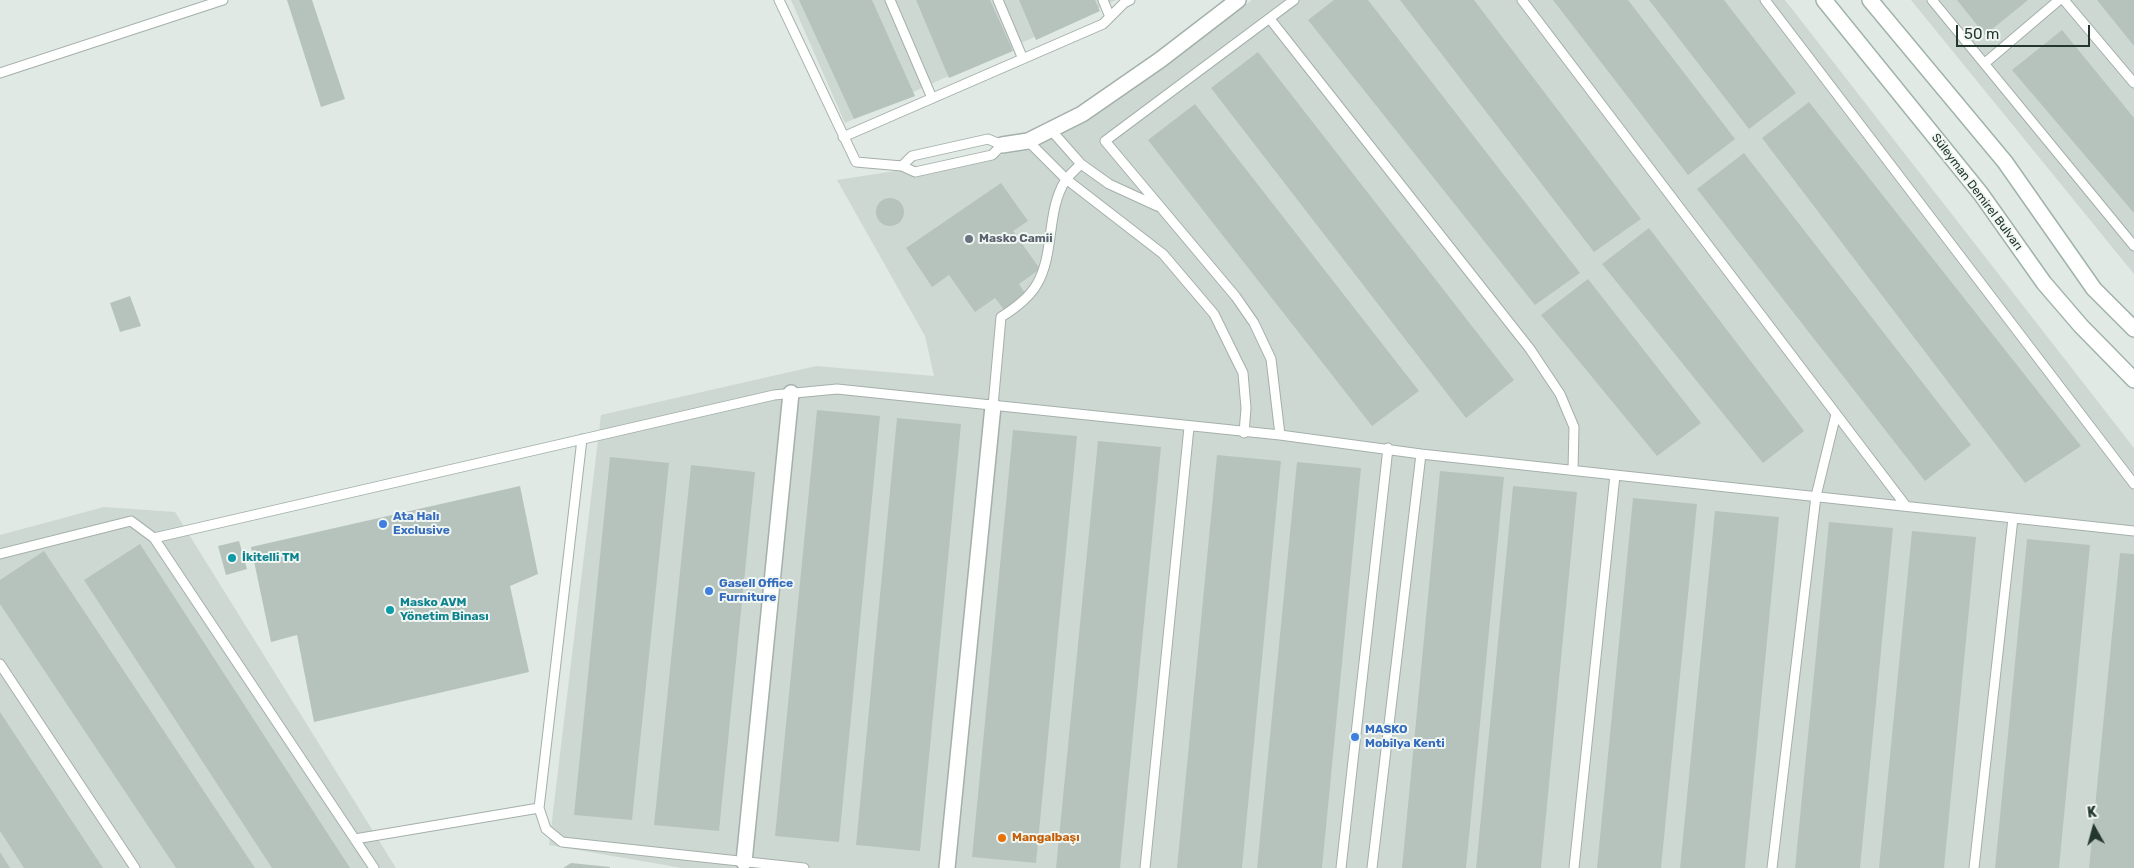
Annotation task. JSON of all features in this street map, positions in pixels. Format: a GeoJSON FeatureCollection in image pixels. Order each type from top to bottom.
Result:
{"type":"FeatureCollection","features":[{"type":"Feature","properties":{"kind":"street"},"geometry":{"type":"LineString","coordinates":[[1002,145],[1028,141],[1082,114],[1160,60],[1238,0]]}},
{"type":"Feature","properties":{"kind":"street","name":"Süleyman Demirel Bulvarı"},"geometry":{"type":"LineString","coordinates":[[1824,0],[1981,194],[2044,283],[2080,326],[2134,380]]}},
{"type":"Feature","properties":{"kind":"street"},"geometry":{"type":"LineString","coordinates":[[1870,0],[2005,162],[2094,289],[2134,330]]}},
{"type":"Feature","properties":{"kind":"street"},"geometry":{"type":"LineString","coordinates":[[744,862],[791,394]]}},
{"type":"Feature","properties":{"kind":"street"},"geometry":{"type":"LineString","coordinates":[[947,868],[993,406]]}},
{"type":"Feature","properties":{"kind":"lane"},"geometry":{"type":"LineString","coordinates":[[0,73],[223,0]]}},
{"type":"Feature","properties":{"kind":"lane"},"geometry":{"type":"LineString","coordinates":[[779,0],[842,137],[856,162],[902,166],[915,172],[992,155],[1002,145],[988,139],[912,156],[902,166]]}},
{"type":"Feature","properties":{"kind":"lane"},"geometry":{"type":"LineString","coordinates":[[890,0],[932,98]]}},
{"type":"Feature","properties":{"kind":"lane"},"geometry":{"type":"LineString","coordinates":[[998,0],[1023,59]]}},
{"type":"Feature","properties":{"kind":"lane"},"geometry":{"type":"LineString","coordinates":[[1103,0],[1110,16]]}},
{"type":"Feature","properties":{"kind":"lane"},"geometry":{"type":"LineString","coordinates":[[842,137],[1103,24],[1124,2],[1130,0]]}},
{"type":"Feature","properties":{"kind":"lane"},"geometry":{"type":"LineString","coordinates":[[1280,435],[1271,359],[1254,323],[1236,297],[1105,141],[1294,0]]}},
{"type":"Feature","properties":{"kind":"lane"},"geometry":{"type":"LineString","coordinates":[[1522,0],[1906,506]]}},
{"type":"Feature","properties":{"kind":"lane"},"geometry":{"type":"LineString","coordinates":[[1765,0],[2134,484]]}},
{"type":"Feature","properties":{"kind":"lane"},"geometry":{"type":"LineString","coordinates":[[1932,0],[1985,62],[2134,246]]}},
{"type":"Feature","properties":{"kind":"lane"},"geometry":{"type":"LineString","coordinates":[[1985,62],[2059,0]]}},
{"type":"Feature","properties":{"kind":"lane"},"geometry":{"type":"LineString","coordinates":[[2064,0],[2134,83]]}},
{"type":"Feature","properties":{"kind":"lane"},"geometry":{"type":"LineString","coordinates":[[1270,19],[1530,349],[1560,394],[1574,427],[1573,470]]}},
{"type":"Feature","properties":{"kind":"lane"},"geometry":{"type":"LineString","coordinates":[[1052,130],[1081,164],[1109,184],[1160,208]]}},
{"type":"Feature","properties":{"kind":"lane"},"geometry":{"type":"LineString","coordinates":[[1028,141],[1066,179],[1163,254],[1214,314],[1243,373],[1246,408],[1244,433]]}},
{"type":"Feature","properties":{"kind":"lane"},"geometry":{"type":"LineString","coordinates":[[993,406],[1001,318],[1033,291],[1040,278],[1045,263],[1053,211],[1066,179],[1081,164]]}},
{"type":"Feature","properties":{"kind":"lane"},"geometry":{"type":"LineString","coordinates":[[154,538],[774,395],[837,389],[1244,433],[1280,435],[1388,448],[1421,454],[2134,531]]}},
{"type":"Feature","properties":{"kind":"lane"},"geometry":{"type":"LineString","coordinates":[[1772,868],[1816,496],[1836,414]]}},
{"type":"Feature","properties":{"kind":"lane"},"geometry":{"type":"LineString","coordinates":[[1144,868],[1189,427]]}},
{"type":"Feature","properties":{"kind":"lane"},"geometry":{"type":"LineString","coordinates":[[582,439],[539,808],[546,829],[562,842],[804,868]]}},
{"type":"Feature","properties":{"kind":"lane"},"geometry":{"type":"LineString","coordinates":[[1341,868],[1388,448]]}},
{"type":"Feature","properties":{"kind":"lane"},"geometry":{"type":"LineString","coordinates":[[1372,868],[1421,454]]}},
{"type":"Feature","properties":{"kind":"lane"},"geometry":{"type":"LineString","coordinates":[[1574,868],[1615,475]]}},
{"type":"Feature","properties":{"kind":"lane"},"geometry":{"type":"LineString","coordinates":[[1974,868],[2013,518]]}},
{"type":"Feature","properties":{"kind":"lane"},"geometry":{"type":"LineString","coordinates":[[0,554],[131,521],[154,538],[374,868]]}},
{"type":"Feature","properties":{"kind":"lane"},"geometry":{"type":"LineString","coordinates":[[0,664],[136,868]]}},
{"type":"Feature","properties":{"kind":"lane"},"geometry":{"type":"LineString","coordinates":[[355,839],[539,808]]}},
{"type":"Feature","properties":{"kind":"shaded area"},"geometry":{"type":"Polygon","coordinates":[[[791,0],[1116,0],[845,123],[791,0]]]}},
{"type":"Feature","properties":{"kind":"shaded area","name":"MASKO Mobilya Kenti"},"geometry":{"type":"Polygon","coordinates":[[[1252,0],[1785,0],[2134,448],[2134,868],[682,868],[549,845],[601,415],[816,366],[934,376],[925,336],[837,180],[1031,150],[1252,0]]]}},
{"type":"Feature","properties":{"kind":"shaded area"},"geometry":{"type":"Polygon","coordinates":[[[1911,0],[2134,0],[2134,274],[1911,0]]]}},
{"type":"Feature","properties":{"kind":"shaded area"},"geometry":{"type":"Polygon","coordinates":[[[104,507],[175,512],[396,868],[0,868],[0,535],[104,507]]]}},
{"type":"Feature","properties":{"kind":"building"},"geometry":{"type":"Polygon","coordinates":[[[287,0],[312,0],[345,99],[321,107],[287,0]]]}},
{"type":"Feature","properties":{"kind":"building"},"geometry":{"type":"Polygon","coordinates":[[[799,0],[872,0],[915,96],[854,119],[799,0]]]}},
{"type":"Feature","properties":{"kind":"building"},"geometry":{"type":"Polygon","coordinates":[[[916,0],[990,0],[1013,51],[949,78],[916,0]]]}},
{"type":"Feature","properties":{"kind":"building"},"geometry":{"type":"Polygon","coordinates":[[[1019,0],[1095,0],[1100,11],[1036,40],[1019,0]]]}},
{"type":"Feature","properties":{"kind":"building"},"geometry":{"type":"Polygon","coordinates":[[[1334,0],[1368,0],[1580,273],[1535,305],[1308,20],[1334,0]]]}},
{"type":"Feature","properties":{"kind":"building"},"geometry":{"type":"Polygon","coordinates":[[[1400,0],[1474,0],[1641,219],[1594,252],[1400,0]]]}},
{"type":"Feature","properties":{"kind":"building"},"geometry":{"type":"Polygon","coordinates":[[[1553,0],[1628,0],[1735,139],[1688,175],[1553,0]]]}},
{"type":"Feature","properties":{"kind":"building"},"geometry":{"type":"Polygon","coordinates":[[[1649,0],[1724,0],[1796,93],[1749,129],[1649,0]]]}},
{"type":"Feature","properties":{"kind":"building"},"geometry":{"type":"Polygon","coordinates":[[[1957,0],[2028,0],[1985,35],[1957,0]]]}},
{"type":"Feature","properties":{"kind":"building"},"geometry":{"type":"Polygon","coordinates":[[[2097,0],[2134,0],[2134,46],[2097,0]]]}},
{"type":"Feature","properties":{"kind":"building"},"geometry":{"type":"Polygon","coordinates":[[[2062,30],[2134,118],[2134,213],[2012,70],[2062,30]]]}},
{"type":"Feature","properties":{"kind":"building"},"geometry":{"type":"Polygon","coordinates":[[[1258,52],[1514,380],[1466,418],[1211,88],[1258,52]]]}},
{"type":"Feature","properties":{"kind":"building"},"geometry":{"type":"Polygon","coordinates":[[[1809,102],[2081,446],[2025,483],[1762,138],[1809,102]]]}},
{"type":"Feature","properties":{"kind":"building"},"geometry":{"type":"Polygon","coordinates":[[[1195,104],[1419,391],[1372,426],[1148,140],[1195,104]]]}},
{"type":"Feature","properties":{"kind":"building"},"geometry":{"type":"Polygon","coordinates":[[[1744,153],[1971,445],[1925,481],[1697,189],[1744,153]]]}},
{"type":"Feature","properties":{"kind":"building","name":"Masko Camii"},"geometry":{"type":"Polygon","coordinates":[[[1001,183],[1028,221],[1013,231],[1040,269],[1019,284],[1027,296],[1005,311],[995,298],[975,312],[949,275],[932,287],[906,248],[1001,183]]]}},
{"type":"Feature","properties":{"kind":"building"},"geometry":{"type":"Polygon","coordinates":[[[890,198],[900,202],[904,212],[900,222],[890,226],[880,222],[876,212],[880,202],[890,198]]]}},
{"type":"Feature","properties":{"kind":"building"},"geometry":{"type":"Polygon","coordinates":[[[1649,228],[1804,431],[1763,463],[1602,264],[1649,228]]]}},
{"type":"Feature","properties":{"kind":"building"},"geometry":{"type":"Polygon","coordinates":[[[1588,279],[1701,423],[1657,456],[1541,315],[1588,279]]]}},
{"type":"Feature","properties":{"kind":"building"},"geometry":{"type":"Polygon","coordinates":[[[130,296],[141,326],[120,332],[110,303],[130,296]]]}},
{"type":"Feature","properties":{"kind":"building"},"geometry":{"type":"Polygon","coordinates":[[[817,410],[880,416],[839,842],[775,836],[817,410]]]}},
{"type":"Feature","properties":{"kind":"building"},"geometry":{"type":"Polygon","coordinates":[[[897,418],[961,424],[920,851],[856,845],[897,418]]]}},
{"type":"Feature","properties":{"kind":"building"},"geometry":{"type":"Polygon","coordinates":[[[1013,430],[1077,436],[1036,863],[972,857],[1013,430]]]}},
{"type":"Feature","properties":{"kind":"building"},"geometry":{"type":"Polygon","coordinates":[[[1098,441],[1161,447],[1120,868],[1056,868],[1098,441]]]}},
{"type":"Feature","properties":{"kind":"building"},"geometry":{"type":"Polygon","coordinates":[[[1217,455],[1281,461],[1242,868],[1177,868],[1217,455]]]}},
{"type":"Feature","properties":{"kind":"building"},"geometry":{"type":"Polygon","coordinates":[[[610,457],[669,463],[632,820],[574,815],[610,457]]]}},
{"type":"Feature","properties":{"kind":"building"},"geometry":{"type":"Polygon","coordinates":[[[1297,462],[1361,468],[1322,868],[1257,868],[1297,462]]]}},
{"type":"Feature","properties":{"kind":"building"},"geometry":{"type":"Polygon","coordinates":[[[691,465],[755,472],[719,831],[654,825],[691,465]]]}},
{"type":"Feature","properties":{"kind":"building"},"geometry":{"type":"Polygon","coordinates":[[[1440,471],[1504,477],[1466,868],[1402,868],[1440,471]]]}},
{"type":"Feature","properties":{"kind":"building","name":"Masko AVM Yönetim Binası"},"geometry":{"type":"Polygon","coordinates":[[[520,486],[538,574],[510,586],[529,672],[314,722],[297,635],[271,642],[251,547],[520,486]]]}},
{"type":"Feature","properties":{"kind":"building"},"geometry":{"type":"Polygon","coordinates":[[[1513,486],[1577,492],[1541,868],[1476,868],[1513,486]]]}},
{"type":"Feature","properties":{"kind":"building"},"geometry":{"type":"Polygon","coordinates":[[[1633,498],[1697,504],[1661,868],[1597,868],[1633,498]]]}},
{"type":"Feature","properties":{"kind":"building"},"geometry":{"type":"Polygon","coordinates":[[[1715,511],[1779,517],[1745,868],[1680,868],[1715,511]]]}},
{"type":"Feature","properties":{"kind":"building"},"geometry":{"type":"Polygon","coordinates":[[[1829,522],[1893,528],[1860,868],[1795,868],[1829,522]]]}},
{"type":"Feature","properties":{"kind":"building"},"geometry":{"type":"Polygon","coordinates":[[[1912,531],[1976,537],[1944,868],[1879,868],[1912,531]]]}},
{"type":"Feature","properties":{"kind":"building"},"geometry":{"type":"Polygon","coordinates":[[[2027,539],[2090,545],[2059,868],[1995,868],[2027,539]]]}},
{"type":"Feature","properties":{"kind":"building","name":"İkitelli TM"},"geometry":{"type":"Polygon","coordinates":[[[239,541],[247,569],[226,575],[218,546],[239,541]]]}},
{"type":"Feature","properties":{"kind":"building"},"geometry":{"type":"Polygon","coordinates":[[[140,544],[350,868],[272,868],[84,580],[140,544]]]}},
{"type":"Feature","properties":{"kind":"building"},"geometry":{"type":"Polygon","coordinates":[[[44,551],[255,868],[176,868],[0,604],[0,580],[44,551]]]}},
{"type":"Feature","properties":{"kind":"building"},"geometry":{"type":"Polygon","coordinates":[[[2120,553],[2134,554],[2134,868],[2089,868],[2120,553]]]}},
{"type":"Feature","properties":{"kind":"building"},"geometry":{"type":"Polygon","coordinates":[[[0,712],[103,868],[24,868],[0,831],[0,712]]]}},
{"type":"Feature","properties":{"kind":"building"},"geometry":{"type":"Polygon","coordinates":[[[0,852],[10,868],[0,868],[0,852]]]}},
{"type":"Feature","properties":{"kind":"building"},"geometry":{"type":"Polygon","coordinates":[[[571,863],[610,867],[610,868],[563,868],[571,863]]]}},
{"type":"Feature","properties":{"kind":"place","name":"Masko Camii"},"geometry":{"type":"Point","coordinates":[969,239]}},
{"type":"Feature","properties":{"kind":"place","name":"Ata Halı Exclusive"},"geometry":{"type":"Point","coordinates":[383,524]}},
{"type":"Feature","properties":{"kind":"place","name":"İkitelli TM"},"geometry":{"type":"Point","coordinates":[232,558]}},
{"type":"Feature","properties":{"kind":"place","name":"Gasell Office Furniture"},"geometry":{"type":"Point","coordinates":[709,591]}},
{"type":"Feature","properties":{"kind":"place","name":"Masko AVM Yönetim Binası"},"geometry":{"type":"Point","coordinates":[390,610]}},
{"type":"Feature","properties":{"kind":"place","name":"MASKO Mobilya Kenti"},"geometry":{"type":"Point","coordinates":[1355,737]}},
{"type":"Feature","properties":{"kind":"place","name":"Mangalbaşı"},"geometry":{"type":"Point","coordinates":[1002,838]}}]}
